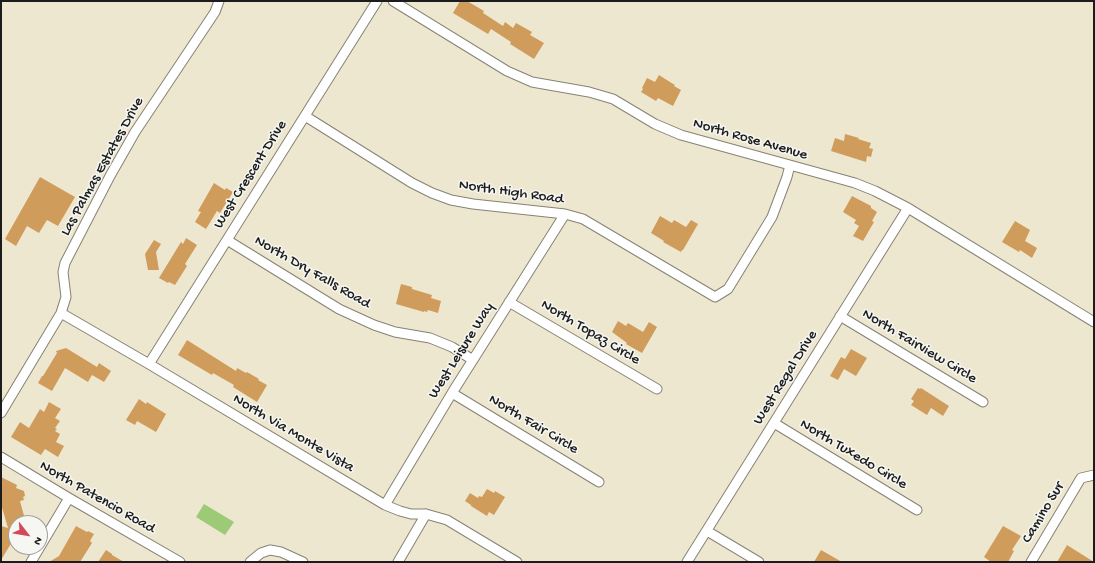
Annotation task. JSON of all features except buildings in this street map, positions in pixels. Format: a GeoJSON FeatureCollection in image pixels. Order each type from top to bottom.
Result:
{"type":"FeatureCollection","features":[{"type":"Feature","properties":{"kind":"street","name":"Las Palmas Estates Drive"},"geometry":{"type":"LineString","coordinates":[[61,313],[66,297],[63,272],[66,263],[110,176],[135,132],[214,12],[218,1]]}},
{"type":"Feature","properties":{"kind":"street","name":"West Crescent Drive"},"geometry":{"type":"LineString","coordinates":[[149,364],[377,1]]}},
{"type":"Feature","properties":{"kind":"street","name":"North Rose Avenue"},"geometry":{"type":"LineString","coordinates":[[393,1],[507,72],[519,77],[532,82],[589,92],[612,99],[655,124],[681,135],[855,183],[875,191],[908,208],[1094,322]]}},
{"type":"Feature","properties":{"kind":"street","name":"North High Road"},"geometry":{"type":"LineString","coordinates":[[305,116],[412,183],[432,193],[451,200],[473,204],[565,214],[583,219],[715,297],[728,289],[772,216],[790,165]]}},
{"type":"Feature","properties":{"kind":"street","name":"West Regal Drive"},"geometry":{"type":"LineString","coordinates":[[687,562],[908,208]]}},
{"type":"Feature","properties":{"kind":"street","name":"West Leisure Way"},"geometry":{"type":"LineString","coordinates":[[385,505],[452,393],[565,214]]}},
{"type":"Feature","properties":{"kind":"street","name":"North Dry Falls Road"},"geometry":{"type":"LineString","coordinates":[[227,240],[339,309],[374,325],[395,332],[430,338],[452,347],[473,360]]}},
{"type":"Feature","properties":{"kind":"street","name":"North Topaz Circle"},"geometry":{"type":"LineString","coordinates":[[510,302],[657,389]]}},
{"type":"Feature","properties":{"kind":"street","name":"North Via Monte Vista"},"geometry":{"type":"LineString","coordinates":[[61,313],[385,505],[411,514],[426,514],[447,520],[517,562]]}},
{"type":"Feature","properties":{"kind":"street"},"geometry":{"type":"LineString","coordinates":[[1,413],[61,313]]}},
{"type":"Feature","properties":{"kind":"street","name":"North Fairview Circle"},"geometry":{"type":"LineString","coordinates":[[840,316],[983,402]]}},
{"type":"Feature","properties":{"kind":"street","name":"North Fair Circle"},"geometry":{"type":"LineString","coordinates":[[452,393],[599,482]]}},
{"type":"Feature","properties":{"kind":"street","name":"North Tuxedo Circle"},"geometry":{"type":"LineString","coordinates":[[774,423],[917,510]]}},
{"type":"Feature","properties":{"kind":"street","name":"North Patencio Road"},"geometry":{"type":"LineString","coordinates":[[1,457],[180,562]]}},
{"type":"Feature","properties":{"kind":"street","name":"Camino Sur"},"geometry":{"type":"LineString","coordinates":[[1031,562],[1082,478],[1094,475]]}},
{"type":"Feature","properties":{"kind":"street"},"geometry":{"type":"LineString","coordinates":[[31,562],[69,498]]}},
{"type":"Feature","properties":{"kind":"street"},"geometry":{"type":"LineString","coordinates":[[398,562],[426,514]]}},
{"type":"Feature","properties":{"kind":"street"},"geometry":{"type":"LineString","coordinates":[[707,531],[759,562]]}},
{"type":"Feature","properties":{"kind":"street"},"geometry":{"type":"LineString","coordinates":[[250,562],[260,553],[270,550],[281,552],[303,562]]}},
{"type":"Feature","properties":{"kind":"green space"},"geometry":{"type":"Polygon","coordinates":[[[204,504],[234,522],[225,535],[196,517],[204,504]]]}}]}
